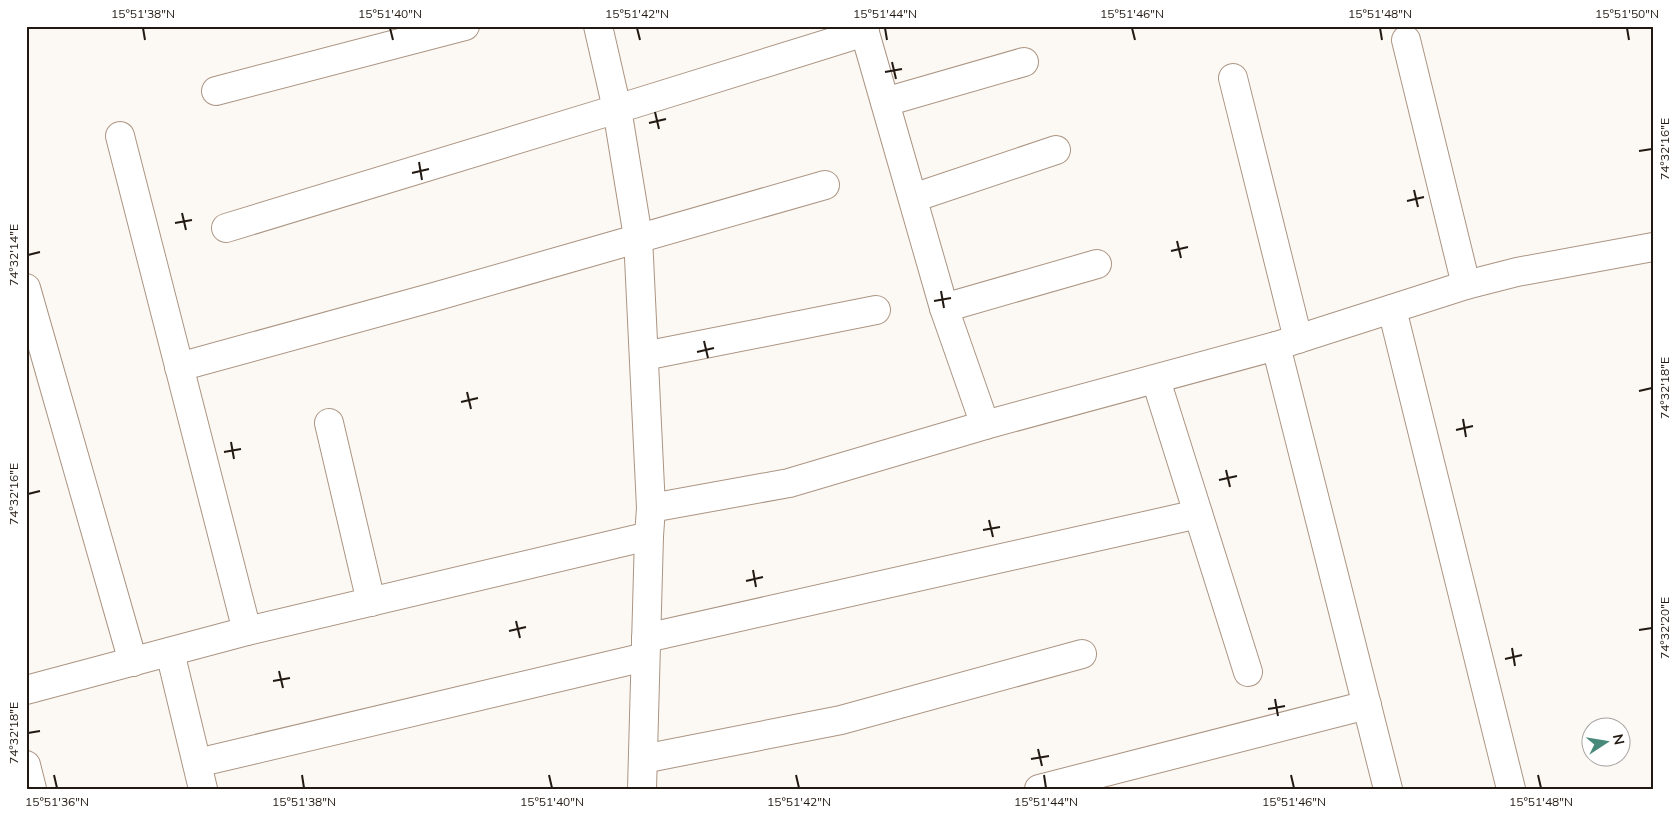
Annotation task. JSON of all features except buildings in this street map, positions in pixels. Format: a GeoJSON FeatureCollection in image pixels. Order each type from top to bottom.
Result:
{"type":"FeatureCollection","features":[{"type":"Feature","properties":{"kind":"street"},"geometry":{"type":"LineString","coordinates":[[216,91],[465,26]]}},
{"type":"Feature","properties":{"kind":"street"},"geometry":{"type":"LineString","coordinates":[[598,26],[617,109],[638,237],[651,508],[642,789]]}},
{"type":"Feature","properties":{"kind":"street"},"geometry":{"type":"LineString","coordinates":[[226,228],[617,109],[864,29],[944,308],[985,425]]}},
{"type":"Feature","properties":{"kind":"street"},"geometry":{"type":"LineString","coordinates":[[1406,40],[1466,285]]}},
{"type":"Feature","properties":{"kind":"street"},"geometry":{"type":"LineString","coordinates":[[885,102],[1024,62]]}},
{"type":"Feature","properties":{"kind":"street"},"geometry":{"type":"LineString","coordinates":[[1233,78],[1287,342],[1367,705],[1388,789]]}},
{"type":"Feature","properties":{"kind":"street"},"geometry":{"type":"LineString","coordinates":[[120,136],[247,631]]}},
{"type":"Feature","properties":{"kind":"street"},"geometry":{"type":"LineString","coordinates":[[913,198],[1056,150]]}},
{"type":"Feature","properties":{"kind":"street"},"geometry":{"type":"LineString","coordinates":[[179,367],[434,297],[825,184]]}},
{"type":"Feature","properties":{"kind":"street"},"geometry":{"type":"LineString","coordinates":[[651,508],[789,483],[985,425],[1156,380],[1287,342],[1466,285],[1517,272],[1653,247]]}},
{"type":"Feature","properties":{"kind":"street"},"geometry":{"type":"LineString","coordinates":[[944,308],[1098,264]]}},
{"type":"Feature","properties":{"kind":"street"},"geometry":{"type":"LineString","coordinates":[[26,288],[132,662]]}},
{"type":"Feature","properties":{"kind":"street"},"geometry":{"type":"LineString","coordinates":[[1392,309],[1511,789]]}},
{"type":"Feature","properties":{"kind":"street"},"geometry":{"type":"LineString","coordinates":[[644,356],[876,310]]}},
{"type":"Feature","properties":{"kind":"street"},"geometry":{"type":"LineString","coordinates":[[1156,380],[1248,672]]}},
{"type":"Feature","properties":{"kind":"street"},"geometry":{"type":"LineString","coordinates":[[329,423],[371,602]]}},
{"type":"Feature","properties":{"kind":"street"},"geometry":{"type":"LineString","coordinates":[[170,652],[200,776],[646,647],[1198,514]]}},
{"type":"Feature","properties":{"kind":"street"},"geometry":{"type":"LineString","coordinates":[[26,690],[247,631],[649,536]]}},
{"type":"Feature","properties":{"kind":"street"},"geometry":{"type":"LineString","coordinates":[[643,759],[841,720],[1082,654]]}},
{"type":"Feature","properties":{"kind":"street"},"geometry":{"type":"LineString","coordinates":[[1039,789],[1367,705]]}},
{"type":"Feature","properties":{"kind":"street"},"geometry":{"type":"LineString","coordinates":[[26,766],[32,789]]}}]}
